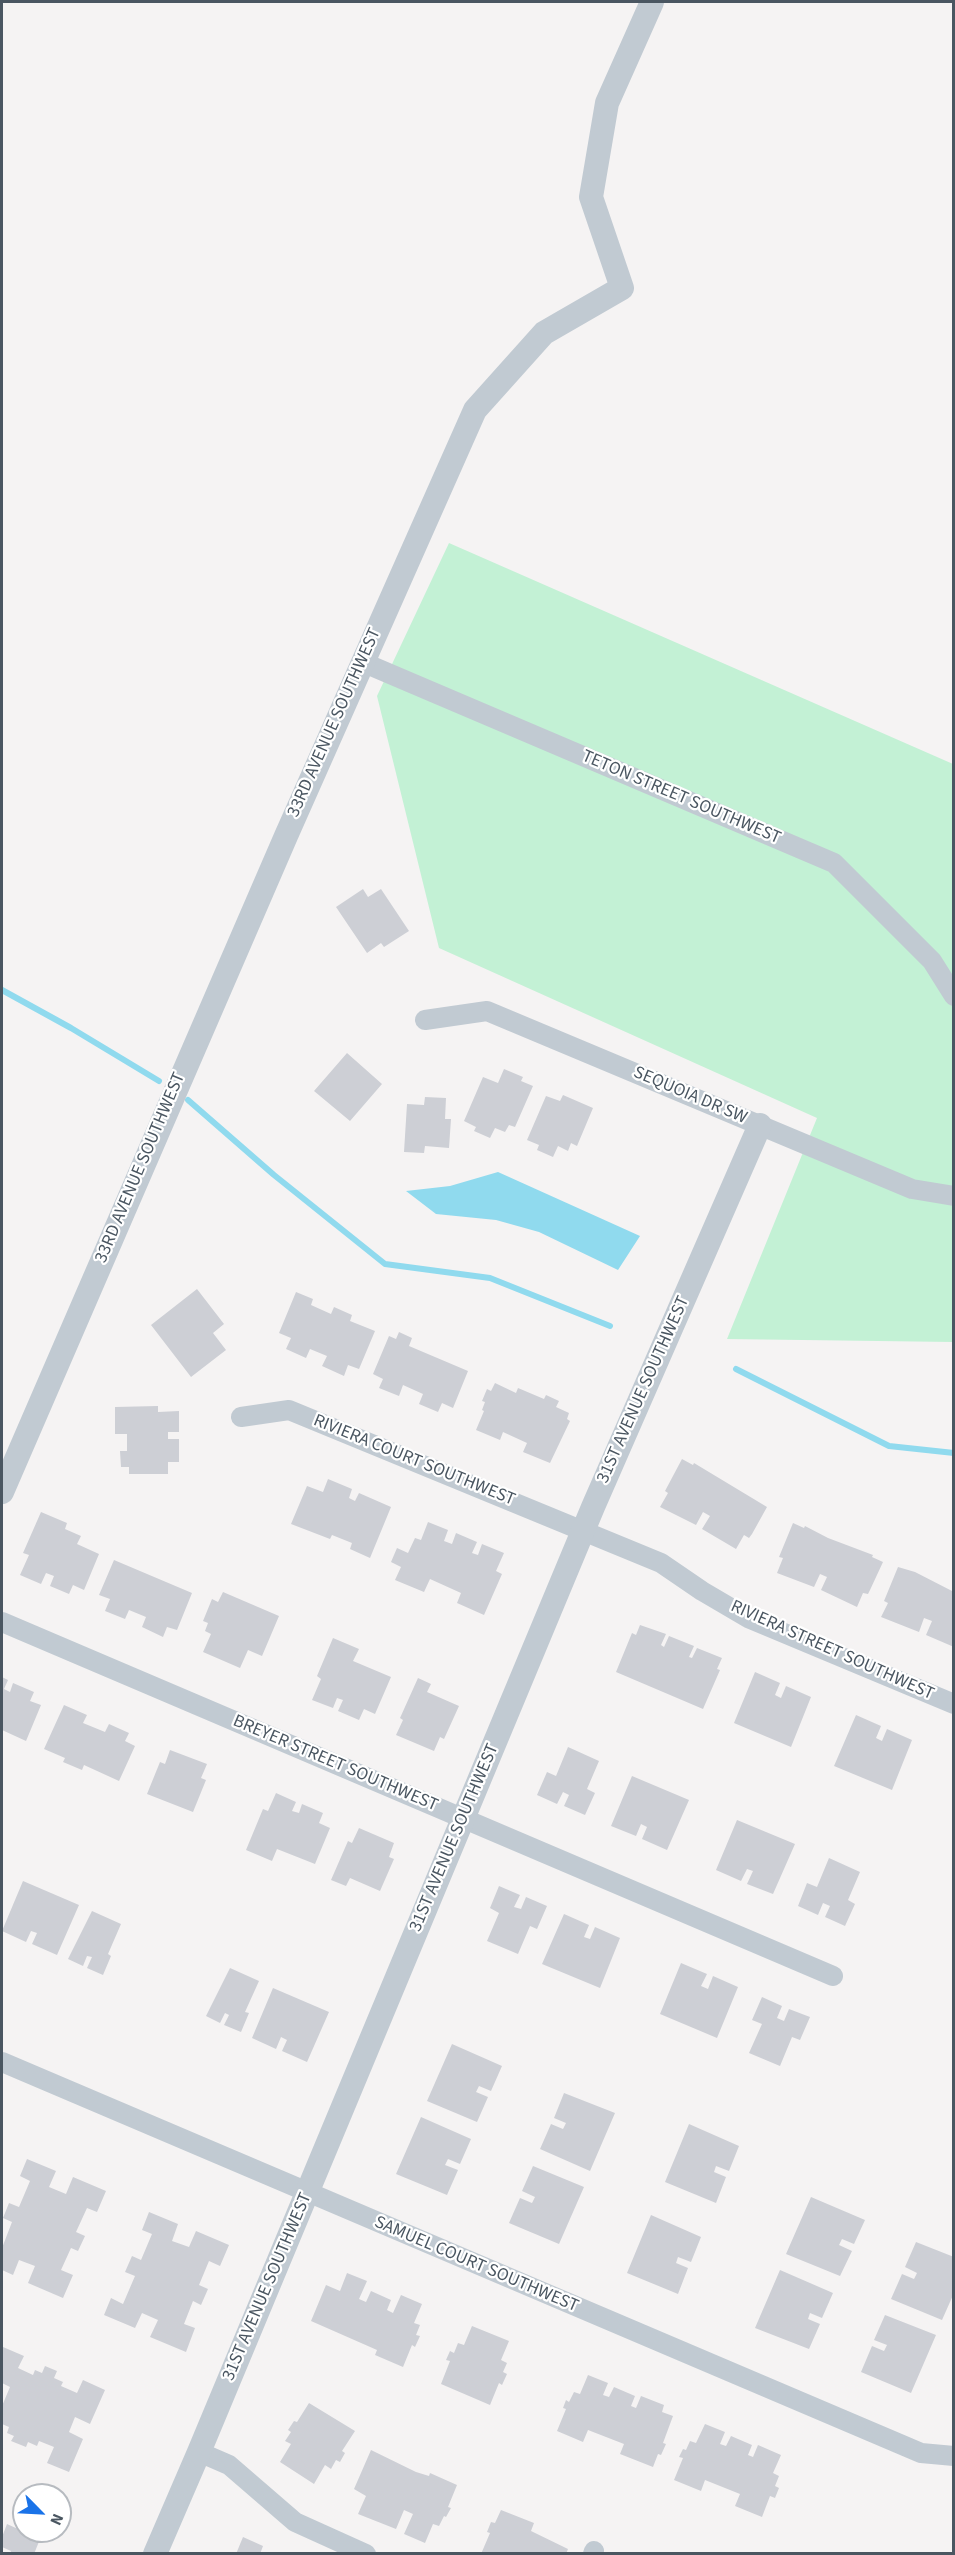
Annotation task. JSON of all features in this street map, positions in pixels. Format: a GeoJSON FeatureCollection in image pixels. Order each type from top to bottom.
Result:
{"type":"FeatureCollection","features":[{"type":"Feature","properties":{"kind":"street","name":"33RD AVENUE SOUTHWEST"},"geometry":{"type":"LineString","coordinates":[[2,1492],[362,662],[475,410],[544,333],[622,288],[591,197],[607,103],[652,2]]}},
{"type":"Feature","properties":{"kind":"street","name":"TETON STREET SOUTHWEST"},"geometry":{"type":"LineString","coordinates":[[362,662],[834,863],[932,961],[954,996]]}},
{"type":"Feature","properties":{"kind":"street","name":"SEQUOIA DR SW"},"geometry":{"type":"LineString","coordinates":[[425,1020],[488,1011],[912,1189],[954,1196]]}},
{"type":"Feature","properties":{"kind":"street","name":"31ST AVENUE SOUTHWEST"},"geometry":{"type":"LineString","coordinates":[[154,2553],[308,2193],[584,1531],[760,1125]]}},
{"type":"Feature","properties":{"kind":"street","name":"RIVIERA COURT SOUTHWEST"},"geometry":{"type":"LineString","coordinates":[[241,1417],[289,1410],[584,1531]]}},
{"type":"Feature","properties":{"kind":"street","name":"RIVIERA STREET SOUTHWEST"},"geometry":{"type":"LineString","coordinates":[[584,1531],[661,1563],[748,1618],[954,1704]]}},
{"type":"Feature","properties":{"kind":"street","name":"BREYER STREET SOUTHWEST"},"geometry":{"type":"LineString","coordinates":[[2,1622],[833,1976]]}},
{"type":"Feature","properties":{"kind":"street","name":"SAMUEL COURT SOUTHWEST"},"geometry":{"type":"LineString","coordinates":[[2,2062],[921,2453],[954,2456]]}},
{"type":"Feature","properties":{"kind":"street"},"geometry":{"type":"LineString","coordinates":[[199,2452],[229,2464],[295,2522],[366,2553]]}},
{"type":"Feature","properties":{"kind":"green space"},"geometry":{"type":"Polygon","coordinates":[[[449,543],[953,764],[953,1342],[727,1339],[817,1118],[439,948],[377,696],[449,543]]]}},
{"type":"Feature","properties":{"kind":"water"},"geometry":{"type":"Polygon","coordinates":[[[498,1172],[640,1236],[618,1270],[539,1232],[496,1220],[436,1214],[406,1191],[450,1186],[498,1172]]]}},
{"type":"Feature","properties":{"kind":"building"},"geometry":{"type":"Polygon","coordinates":[[[363,889],[368,897],[381,889],[409,931],[384,947],[381,943],[367,953],[336,907],[363,889]]]}},
{"type":"Feature","properties":{"kind":"building"},"geometry":{"type":"Polygon","coordinates":[[[347,1053],[382,1084],[350,1121],[314,1091],[347,1053]]]}},
{"type":"Feature","properties":{"kind":"building"},"geometry":{"type":"Polygon","coordinates":[[[504,1069],[523,1077],[521,1081],[533,1086],[515,1127],[509,1125],[505,1132],[495,1128],[490,1138],[474,1131],[476,1127],[464,1121],[483,1077],[498,1083],[504,1069]]]}},
{"type":"Feature","properties":{"kind":"building"},"geometry":{"type":"Polygon","coordinates":[[[563,1095],[593,1108],[577,1146],[571,1143],[568,1151],[558,1146],[553,1157],[537,1150],[539,1145],[527,1140],[546,1096],[560,1101],[563,1095]]]}},
{"type":"Feature","properties":{"kind":"building"},"geometry":{"type":"Polygon","coordinates":[[[425,1097],[446,1098],[445,1119],[451,1119],[449,1148],[425,1146],[424,1153],[404,1152],[407,1104],[424,1105],[425,1097]]]}},
{"type":"Feature","properties":{"kind":"building"},"geometry":{"type":"Polygon","coordinates":[[[197,1289],[224,1324],[213,1333],[226,1350],[191,1377],[151,1325],[197,1289]]]}},
{"type":"Feature","properties":{"kind":"building"},"geometry":{"type":"Polygon","coordinates":[[[296,1292],[313,1299],[311,1305],[331,1314],[334,1307],[352,1315],[350,1321],[375,1331],[359,1369],[348,1365],[344,1376],[322,1366],[327,1356],[310,1349],[306,1358],[286,1349],[291,1338],[279,1333],[296,1292]]]}},
{"type":"Feature","properties":{"kind":"building"},"geometry":{"type":"Polygon","coordinates":[[[399,1332],[412,1338],[409,1346],[468,1371],[453,1408],[442,1403],[438,1412],[419,1404],[423,1394],[403,1385],[399,1396],[379,1388],[383,1379],[373,1374],[389,1336],[396,1339],[399,1332]]]}},
{"type":"Feature","properties":{"kind":"building"},"geometry":{"type":"Polygon","coordinates":[[[495,1383],[516,1393],[518,1388],[544,1399],[546,1395],[559,1401],[556,1407],[569,1413],[567,1419],[570,1421],[550,1463],[523,1452],[527,1443],[503,1432],[500,1440],[476,1430],[484,1411],[482,1410],[485,1402],[482,1401],[487,1389],[491,1391],[495,1383]]]}},
{"type":"Feature","properties":{"kind":"building"},"geometry":{"type":"Polygon","coordinates":[[[158,1406],[158,1412],[179,1411],[179,1432],[168,1432],[168,1439],[179,1439],[179,1462],[168,1462],[168,1474],[129,1474],[129,1467],[121,1467],[120,1451],[127,1451],[127,1434],[115,1434],[115,1407],[158,1406]]]}},
{"type":"Feature","properties":{"kind":"building"},"geometry":{"type":"Polygon","coordinates":[[[682,1459],[693,1465],[694,1463],[767,1507],[752,1534],[749,1538],[744,1535],[736,1549],[702,1529],[710,1516],[703,1512],[696,1525],[660,1507],[668,1493],[665,1491],[682,1459]]]}},
{"type":"Feature","properties":{"kind":"building"},"geometry":{"type":"Polygon","coordinates":[[[328,1479],[352,1489],[349,1498],[355,1501],[359,1493],[391,1507],[370,1558],[350,1549],[352,1543],[332,1535],[330,1539],[291,1524],[307,1486],[323,1492],[328,1479]]]}},
{"type":"Feature","properties":{"kind":"building"},"geometry":{"type":"Polygon","coordinates":[[[41,1512],[67,1523],[65,1529],[81,1536],[77,1544],[99,1554],[84,1590],[73,1585],[69,1594],[50,1586],[54,1576],[46,1573],[41,1584],[20,1575],[29,1555],[23,1553],[41,1512]]]}},
{"type":"Feature","properties":{"kind":"building"},"geometry":{"type":"Polygon","coordinates":[[[428,1522],[448,1530],[444,1541],[452,1544],[456,1533],[477,1542],[472,1553],[478,1555],[482,1544],[504,1553],[496,1571],[502,1574],[484,1615],[457,1603],[461,1593],[430,1579],[424,1592],[395,1580],[401,1567],[391,1562],[397,1548],[408,1553],[415,1538],[421,1540],[428,1522]]]}},
{"type":"Feature","properties":{"kind":"building"},"geometry":{"type":"Polygon","coordinates":[[[793,1523],[873,1555],[872,1557],[883,1562],[868,1594],[863,1593],[857,1607],[821,1590],[827,1577],[820,1574],[814,1587],[777,1573],[783,1558],[779,1557],[793,1523]]]}},
{"type":"Feature","properties":{"kind":"building"},"geometry":{"type":"Polygon","coordinates":[[[114,1560],[192,1593],[177,1630],[167,1627],[163,1637],[142,1627],[146,1617],[129,1610],[125,1619],[105,1611],[110,1599],[99,1595],[114,1560]]]}},
{"type":"Feature","properties":{"kind":"building"},"geometry":{"type":"Polygon","coordinates":[[[898,1567],[915,1572],[954,1592],[954,1647],[926,1635],[932,1621],[924,1618],[919,1632],[881,1617],[888,1603],[884,1601],[898,1567]]]}},
{"type":"Feature","properties":{"kind":"building"},"geometry":{"type":"Polygon","coordinates":[[[223,1592],[279,1616],[262,1656],[248,1650],[240,1668],[203,1652],[211,1634],[205,1631],[208,1623],[203,1621],[212,1599],[218,1602],[223,1592]]]}},
{"type":"Feature","properties":{"kind":"building"},"geometry":{"type":"Polygon","coordinates":[[[640,1625],[666,1634],[661,1645],[664,1647],[669,1636],[694,1646],[689,1657],[692,1658],[697,1648],[722,1658],[717,1669],[720,1670],[703,1709],[616,1672],[632,1633],[636,1635],[640,1625]]]}},
{"type":"Feature","properties":{"kind":"building"},"geometry":{"type":"Polygon","coordinates":[[[333,1638],[359,1649],[353,1661],[391,1677],[375,1714],[364,1709],[359,1720],[338,1711],[343,1700],[337,1698],[333,1708],[312,1700],[321,1679],[317,1676],[333,1638]]]}},
{"type":"Feature","properties":{"kind":"building"},"geometry":{"type":"Polygon","coordinates":[[[755,1672],[780,1683],[775,1695],[781,1698],[786,1686],[811,1697],[791,1747],[734,1723],[755,1672]]]}},
{"type":"Feature","properties":{"kind":"building"},"geometry":{"type":"Polygon","coordinates":[[[2,1677],[8,1680],[4,1689],[10,1692],[13,1683],[34,1692],[30,1701],[41,1705],[26,1741],[2,1730],[2,1677]]]}},
{"type":"Feature","properties":{"kind":"building"},"geometry":{"type":"Polygon","coordinates":[[[418,1678],[431,1684],[427,1692],[459,1706],[444,1739],[440,1737],[434,1751],[396,1735],[403,1720],[400,1718],[418,1678]]]}},
{"type":"Feature","properties":{"kind":"building"},"geometry":{"type":"Polygon","coordinates":[[[64,1705],[87,1715],[83,1723],[105,1732],[109,1724],[129,1733],[125,1741],[135,1746],[119,1781],[84,1765],[82,1770],[63,1762],[65,1758],[44,1749],[64,1705]]]}},
{"type":"Feature","properties":{"kind":"building"},"geometry":{"type":"Polygon","coordinates":[[[856,1715],[881,1726],[876,1738],[882,1741],[887,1729],[912,1740],[892,1790],[834,1766],[856,1715]]]}},
{"type":"Feature","properties":{"kind":"building"},"geometry":{"type":"Polygon","coordinates":[[[568,1747],[599,1761],[587,1789],[595,1793],[585,1815],[564,1806],[569,1795],[563,1792],[557,1804],[537,1795],[547,1772],[556,1776],[568,1747]]]}},
{"type":"Feature","properties":{"kind":"building"},"geometry":{"type":"Polygon","coordinates":[[[170,1750],[207,1764],[201,1778],[206,1780],[193,1812],[147,1794],[160,1762],[165,1764],[170,1750]]]}},
{"type":"Feature","properties":{"kind":"building"},"geometry":{"type":"Polygon","coordinates":[[[632,1776],[689,1800],[667,1850],[642,1839],[647,1827],[641,1824],[636,1836],[611,1826],[632,1776]]]}},
{"type":"Feature","properties":{"kind":"building"},"geometry":{"type":"Polygon","coordinates":[[[276,1793],[296,1802],[292,1811],[299,1813],[302,1804],[323,1813],[319,1823],[330,1828],[315,1864],[277,1849],[272,1861],[246,1850],[263,1809],[268,1811],[276,1793]]]}},
{"type":"Feature","properties":{"kind":"building"},"geometry":{"type":"Polygon","coordinates":[[[737,1820],[795,1844],[773,1894],[747,1884],[753,1871],[747,1869],[741,1881],[716,1870],[737,1820]]]}},
{"type":"Feature","properties":{"kind":"building"},"geometry":{"type":"Polygon","coordinates":[[[359,1828],[394,1843],[389,1857],[394,1859],[380,1891],[350,1878],[346,1886],[331,1880],[348,1841],[352,1843],[359,1828]]]}},
{"type":"Feature","properties":{"kind":"building"},"geometry":{"type":"Polygon","coordinates":[[[829,1858],[860,1872],[848,1900],[855,1904],[845,1926],[825,1917],[830,1906],[823,1903],[818,1915],[798,1906],[807,1883],[817,1887],[829,1858]]]}},
{"type":"Feature","properties":{"kind":"building"},"geometry":{"type":"Polygon","coordinates":[[[23,1881],[79,1905],[57,1955],[32,1944],[37,1933],[31,1931],[26,1942],[2,1931],[23,1881]]]}},
{"type":"Feature","properties":{"kind":"building"},"geometry":{"type":"Polygon","coordinates":[[[499,1886],[520,1895],[514,1907],[521,1909],[526,1897],[547,1906],[537,1929],[530,1926],[518,1954],[487,1941],[499,1913],[490,1908],[499,1886]]]}},
{"type":"Feature","properties":{"kind":"building"},"geometry":{"type":"Polygon","coordinates":[[[92,1911],[121,1924],[108,1954],[111,1956],[103,1975],[87,1968],[92,1957],[87,1956],[83,1966],[68,1959],[92,1911]]]}},
{"type":"Feature","properties":{"kind":"building"},"geometry":{"type":"Polygon","coordinates":[[[564,1914],[589,1925],[584,1937],[590,1939],[595,1927],[620,1938],[600,1988],[542,1964],[564,1914]]]}},
{"type":"Feature","properties":{"kind":"building"},"geometry":{"type":"Polygon","coordinates":[[[681,1963],[707,1974],[701,1986],[708,1989],[713,1976],[738,1987],[717,2038],[660,2014],[681,1963]]]}},
{"type":"Feature","properties":{"kind":"building"},"geometry":{"type":"Polygon","coordinates":[[[230,1968],[259,1981],[245,2012],[249,2013],[241,2032],[224,2025],[229,2015],[225,2013],[220,2023],[206,2016],[230,1968]]]}},
{"type":"Feature","properties":{"kind":"building"},"geometry":{"type":"Polygon","coordinates":[[[273,1988],[329,2012],[307,2062],[282,2051],[287,2040],[281,2037],[276,2049],[252,2038],[273,1988]]]}},
{"type":"Feature","properties":{"kind":"building"},"geometry":{"type":"Polygon","coordinates":[[[762,1997],[782,2006],[777,2018],[784,2021],[789,2009],[810,2017],[800,2040],[792,2037],[780,2066],[749,2053],[762,2024],[752,2020],[762,1997]]]}},
{"type":"Feature","properties":{"kind":"building"},"geometry":{"type":"Polygon","coordinates":[[[452,2044],[502,2066],[491,2091],[479,2086],[476,2092],[488,2097],[477,2122],[427,2101],[452,2044]]]}},
{"type":"Feature","properties":{"kind":"building"},"geometry":{"type":"Polygon","coordinates":[[[564,2093],[615,2113],[590,2171],[540,2149],[551,2124],[563,2129],[566,2123],[554,2118],[564,2093]]]}},
{"type":"Feature","properties":{"kind":"building"},"geometry":{"type":"Polygon","coordinates":[[[421,2117],[471,2139],[460,2164],[448,2159],[445,2165],[458,2170],[447,2195],[396,2174],[421,2117]]]}},
{"type":"Feature","properties":{"kind":"building"},"geometry":{"type":"Polygon","coordinates":[[[689,2124],[739,2146],[729,2171],[716,2166],[714,2172],[726,2177],[716,2203],[665,2182],[689,2124]]]}},
{"type":"Feature","properties":{"kind":"building"},"geometry":{"type":"Polygon","coordinates":[[[27,2159],[56,2171],[49,2187],[66,2194],[73,2177],[106,2191],[97,2212],[87,2208],[76,2232],[85,2236],[78,2251],[71,2248],[61,2270],[73,2275],[63,2298],[28,2283],[35,2266],[19,2260],[13,2275],[2,2270],[2,2248],[12,2222],[3,2218],[9,2203],[19,2207],[30,2181],[20,2176],[27,2159]]]}},
{"type":"Feature","properties":{"kind":"building"},"geometry":{"type":"Polygon","coordinates":[[[533,2166],[584,2187],[559,2244],[509,2223],[520,2198],[532,2203],[535,2197],[522,2191],[533,2166]]]}},
{"type":"Feature","properties":{"kind":"building"},"geometry":{"type":"Polygon","coordinates":[[[811,2197],[865,2220],[854,2244],[842,2239],[839,2245],[852,2251],[840,2276],[786,2254],[811,2197]]]}},
{"type":"Feature","properties":{"kind":"building"},"geometry":{"type":"Polygon","coordinates":[[[149,2212],[178,2224],[172,2241],[189,2247],[196,2231],[229,2245],[220,2266],[209,2261],[199,2285],[208,2289],[201,2305],[193,2301],[184,2324],[195,2328],[186,2352],[150,2337],[158,2320],[142,2313],[135,2328],[104,2315],[111,2298],[123,2304],[135,2276],[125,2272],[132,2256],[141,2260],[152,2234],[142,2230],[149,2212]]]}},
{"type":"Feature","properties":{"kind":"building"},"geometry":{"type":"Polygon","coordinates":[[[651,2215],[701,2237],[691,2262],[678,2257],[676,2263],[688,2268],[678,2294],[627,2273],[651,2215]]]}},
{"type":"Feature","properties":{"kind":"building"},"geometry":{"type":"Polygon","coordinates":[[[916,2242],[954,2257],[954,2293],[942,2320],[891,2299],[902,2274],[914,2279],[917,2273],[905,2267],[916,2242]]]}},
{"type":"Feature","properties":{"kind":"building"},"geometry":{"type":"Polygon","coordinates":[[[780,2270],[833,2293],[822,2318],[810,2313],[808,2319],[820,2324],[809,2349],[755,2328],[780,2270]]]}},
{"type":"Feature","properties":{"kind":"building"},"geometry":{"type":"Polygon","coordinates":[[[347,2273],[367,2281],[359,2299],[366,2302],[371,2291],[391,2300],[387,2310],[393,2313],[401,2295],[422,2304],[414,2323],[420,2325],[416,2335],[420,2336],[415,2347],[412,2345],[403,2367],[375,2355],[377,2350],[311,2321],[326,2285],[340,2291],[347,2273]]]}},
{"type":"Feature","properties":{"kind":"building"},"geometry":{"type":"Polygon","coordinates":[[[885,2315],[936,2335],[911,2393],[861,2372],[872,2346],[884,2351],[887,2345],[874,2340],[885,2315]]]}},
{"type":"Feature","properties":{"kind":"building"},"geometry":{"type":"Polygon","coordinates":[[[472,2326],[509,2341],[501,2360],[507,2363],[503,2372],[507,2374],[502,2385],[499,2383],[490,2405],[441,2384],[450,2361],[446,2360],[450,2351],[454,2353],[458,2343],[464,2345],[472,2326]]]}},
{"type":"Feature","properties":{"kind":"building"},"geometry":{"type":"Polygon","coordinates":[[[3,2347],[24,2356],[18,2368],[33,2375],[35,2370],[42,2373],[45,2366],[57,2371],[54,2378],[63,2382],[61,2386],[77,2393],[83,2380],[105,2390],[90,2424],[75,2417],[69,2432],[83,2439],[69,2472],[47,2463],[54,2447],[39,2441],[37,2446],[28,2442],[26,2447],[11,2441],[14,2436],[7,2433],[9,2427],[2,2424],[2,2406],[10,2387],[2,2383],[3,2347]]]}},
{"type":"Feature","properties":{"kind":"building"},"geometry":{"type":"Polygon","coordinates":[[[588,2375],[608,2383],[603,2395],[609,2397],[614,2387],[635,2396],[631,2406],[636,2408],[641,2396],[664,2405],[662,2412],[673,2416],[663,2443],[666,2444],[661,2455],[658,2454],[653,2467],[620,2454],[624,2444],[588,2430],[583,2442],[557,2431],[566,2409],[563,2408],[566,2400],[569,2402],[574,2392],[580,2394],[588,2375]]]}},
{"type":"Feature","properties":{"kind":"building"},"geometry":{"type":"Polygon","coordinates":[[[309,2403],[355,2431],[342,2451],[345,2453],[340,2462],[336,2460],[331,2469],[325,2465],[314,2484],[280,2462],[291,2444],[285,2441],[291,2432],[288,2430],[294,2421],[297,2422],[309,2403]]]}},
{"type":"Feature","properties":{"kind":"building"},"geometry":{"type":"Polygon","coordinates":[[[705,2424],[725,2432],[720,2444],[726,2446],[731,2436],[752,2445],[748,2455],[753,2457],[758,2445],[781,2455],[773,2473],[779,2476],[775,2486],[779,2488],[775,2498],[770,2496],[762,2517],[735,2506],[740,2494],[705,2480],[701,2491],[674,2480],[683,2458],[679,2457],[683,2449],[686,2450],[690,2441],[696,2443],[705,2424]]]}},
{"type":"Feature","properties":{"kind":"building"},"geometry":{"type":"Polygon","coordinates":[[[371,2450],[416,2472],[429,2476],[430,2473],[457,2485],[448,2507],[451,2508],[439,2526],[433,2524],[425,2543],[404,2534],[413,2514],[404,2510],[396,2529],[358,2514],[366,2496],[354,2489],[371,2450]]]}},
{"type":"Feature","properties":{"kind":"building"},"geometry":{"type":"Polygon","coordinates":[[[501,2510],[534,2523],[531,2531],[568,2549],[566,2554],[481,2554],[490,2533],[487,2532],[491,2522],[495,2523],[501,2510]]]}},
{"type":"Feature","properties":{"kind":"building"},"geometry":{"type":"Polygon","coordinates":[[[7,2524],[12,2526],[12,2543],[38,2543],[34,2554],[10,2554],[11,2551],[2,2547],[2,2537],[7,2524]]]}},
{"type":"Feature","properties":{"kind":"building"},"geometry":{"type":"Polygon","coordinates":[[[243,2537],[263,2546],[260,2554],[236,2554],[243,2537]]]}},
{"type":"Feature","properties":{"kind":"waterway"},"geometry":{"type":"LineString","coordinates":[[2,990],[159,1081]]}},
{"type":"Feature","properties":{"kind":"waterway"},"geometry":{"type":"LineString","coordinates":[[188,1100],[274,1175],[385,1264],[490,1278],[610,1326]]}},
{"type":"Feature","properties":{"kind":"waterway"},"geometry":{"type":"LineString","coordinates":[[736,1369],[889,1446],[954,1453]]}}]}
